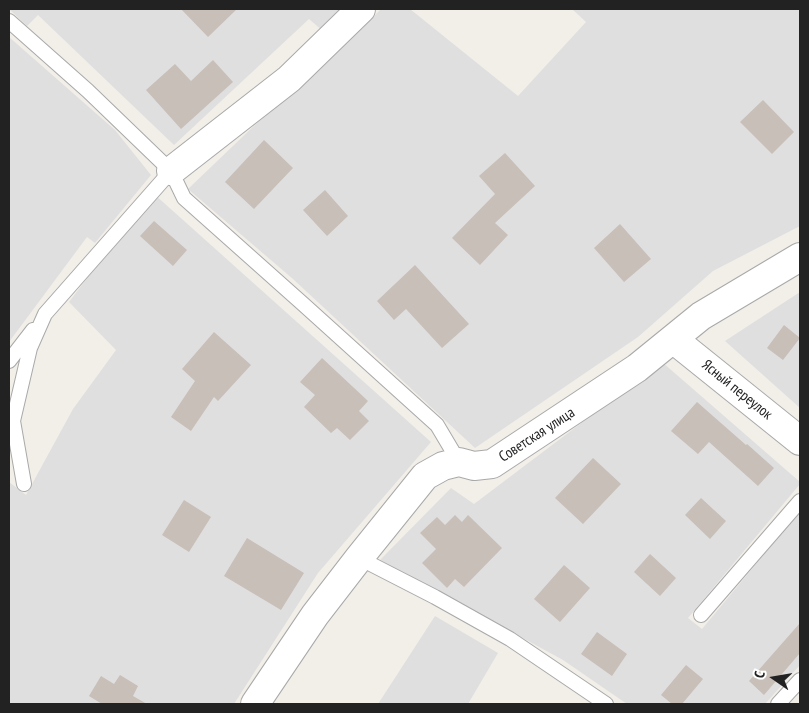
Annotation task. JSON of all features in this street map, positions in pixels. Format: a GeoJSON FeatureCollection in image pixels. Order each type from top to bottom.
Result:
{"type":"FeatureCollection","features":[{"type":"Feature","properties":{"kind":"street"},"geometry":{"type":"LineString","coordinates":[[171,170],[289,79],[361,9]]}},
{"type":"Feature","properties":{"kind":"street","name":"Советская улица"},"geometry":{"type":"LineString","coordinates":[[255,704],[315,615],[426,476],[443,466],[459,462],[474,466],[492,464],[637,368],[701,316],[800,257]]}},
{"type":"Feature","properties":{"kind":"street","name":"Ясный переулок"},"geometry":{"type":"LineString","coordinates":[[674,339],[800,441]]}},
{"type":"Feature","properties":{"kind":"lane"},"geometry":{"type":"LineString","coordinates":[[9,21],[88,91],[171,170],[184,198],[437,425],[459,462]]}},
{"type":"Feature","properties":{"kind":"lane"},"geometry":{"type":"LineString","coordinates":[[9,361],[45,314],[171,170]]}},
{"type":"Feature","properties":{"kind":"lane"},"geometry":{"type":"LineString","coordinates":[[24,484],[13,420],[30,348],[45,314]]}},
{"type":"Feature","properties":{"kind":"lane"},"geometry":{"type":"LineString","coordinates":[[701,615],[800,501]]}},
{"type":"Feature","properties":{"kind":"lane"},"geometry":{"type":"LineString","coordinates":[[359,558],[435,597],[510,639],[606,704]]}},
{"type":"Feature","properties":{"kind":"lane"},"geometry":{"type":"LineString","coordinates":[[778,704],[800,680]]}},
{"type":"Feature","properties":{"kind":"shaded area"},"geometry":{"type":"Polygon","coordinates":[[[9,9],[346,9],[323,31],[309,19],[174,145],[38,15],[27,26],[9,9]]]}},
{"type":"Feature","properties":{"kind":"shaded area"},"geometry":{"type":"Polygon","coordinates":[[[381,9],[410,9],[518,96],[586,22],[572,9],[800,9],[800,226],[713,271],[638,337],[475,448],[293,279],[188,189],[257,123],[336,54],[381,9]]]}},
{"type":"Feature","properties":{"kind":"shaded area"},"geometry":{"type":"Polygon","coordinates":[[[9,37],[115,130],[151,175],[95,243],[87,237],[9,342],[9,37]]]}},
{"type":"Feature","properties":{"kind":"shaded area"},"geometry":{"type":"Polygon","coordinates":[[[154,194],[431,442],[318,573],[234,704],[9,704],[9,482],[26,495],[73,409],[116,350],[69,302],[118,237],[154,194]]]}},
{"type":"Feature","properties":{"kind":"shaded area"},"geometry":{"type":"Polygon","coordinates":[[[800,292],[800,408],[725,341],[800,292]]]}},
{"type":"Feature","properties":{"kind":"shaded area"},"geometry":{"type":"Polygon","coordinates":[[[662,362],[800,482],[688,618],[702,629],[800,511],[800,665],[765,704],[627,704],[563,660],[380,560],[451,488],[474,504],[662,362]]]}},
{"type":"Feature","properties":{"kind":"shaded area"},"geometry":{"type":"Polygon","coordinates":[[[435,616],[498,653],[468,704],[378,704],[435,616]]]}},
{"type":"Feature","properties":{"kind":"building"},"geometry":{"type":"Polygon","coordinates":[[[181,9],[237,9],[208,37],[181,9]]]}},
{"type":"Feature","properties":{"kind":"building"},"geometry":{"type":"Polygon","coordinates":[[[213,60],[233,82],[181,129],[146,90],[175,64],[191,81],[213,60]]]}},
{"type":"Feature","properties":{"kind":"building"},"geometry":{"type":"Polygon","coordinates":[[[763,100],[794,132],[772,154],[740,122],[763,100]]]}},
{"type":"Feature","properties":{"kind":"building"},"geometry":{"type":"Polygon","coordinates":[[[264,140],[293,168],[254,209],[225,182],[264,140]]]}},
{"type":"Feature","properties":{"kind":"building"},"geometry":{"type":"Polygon","coordinates":[[[505,153],[535,186],[495,223],[508,235],[480,265],[452,238],[495,194],[479,176],[505,153]]]}},
{"type":"Feature","properties":{"kind":"building"},"geometry":{"type":"Polygon","coordinates":[[[325,190],[348,216],[327,236],[303,210],[325,190]]]}},
{"type":"Feature","properties":{"kind":"building"},"geometry":{"type":"Polygon","coordinates":[[[154,221],[187,250],[173,266],[140,236],[154,221]]]}},
{"type":"Feature","properties":{"kind":"building"},"geometry":{"type":"Polygon","coordinates":[[[620,224],[651,259],[624,282],[594,248],[620,224]]]}},
{"type":"Feature","properties":{"kind":"building"},"geometry":{"type":"Polygon","coordinates":[[[415,265],[469,324],[442,348],[406,309],[394,320],[377,301],[415,265]]]}},
{"type":"Feature","properties":{"kind":"building"},"geometry":{"type":"Polygon","coordinates":[[[784,325],[800,338],[783,360],[767,348],[784,325]]]}},
{"type":"Feature","properties":{"kind":"building"},"geometry":{"type":"Polygon","coordinates":[[[214,332],[251,365],[218,401],[214,397],[191,431],[171,417],[195,381],[182,369],[214,332]]]}},
{"type":"Feature","properties":{"kind":"building"},"geometry":{"type":"Polygon","coordinates":[[[322,358],[368,401],[359,411],[369,421],[350,440],[337,428],[331,433],[304,407],[315,395],[300,382],[322,358]]]}},
{"type":"Feature","properties":{"kind":"building"},"geometry":{"type":"Polygon","coordinates":[[[697,402],[774,468],[758,486],[709,442],[698,454],[671,431],[697,402]]]}},
{"type":"Feature","properties":{"kind":"building"},"geometry":{"type":"Polygon","coordinates":[[[593,458],[621,484],[583,524],[555,498],[593,458]]]}},
{"type":"Feature","properties":{"kind":"building"},"geometry":{"type":"Polygon","coordinates":[[[701,498],[726,521],[710,539],[685,515],[701,498]]]}},
{"type":"Feature","properties":{"kind":"building"},"geometry":{"type":"Polygon","coordinates":[[[184,500],[211,517],[189,552],[162,535],[184,500]]]}},
{"type":"Feature","properties":{"kind":"building"},"geometry":{"type":"Polygon","coordinates":[[[455,515],[462,522],[468,515],[502,548],[464,587],[455,579],[447,588],[422,563],[436,549],[420,533],[437,517],[445,525],[455,515]]]}},
{"type":"Feature","properties":{"kind":"building"},"geometry":{"type":"Polygon","coordinates":[[[247,538],[304,573],[281,610],[224,576],[247,538]]]}},
{"type":"Feature","properties":{"kind":"building"},"geometry":{"type":"Polygon","coordinates":[[[650,554],[676,578],[660,596],[634,572],[650,554]]]}},
{"type":"Feature","properties":{"kind":"building"},"geometry":{"type":"Polygon","coordinates":[[[564,565],[590,588],[560,622],[534,599],[564,565]]]}},
{"type":"Feature","properties":{"kind":"building"},"geometry":{"type":"Polygon","coordinates":[[[800,623],[800,653],[764,695],[749,681],[800,623]]]}},
{"type":"Feature","properties":{"kind":"building"},"geometry":{"type":"Polygon","coordinates":[[[597,632],[627,654],[612,676],[581,654],[597,632]]]}},
{"type":"Feature","properties":{"kind":"building"},"geometry":{"type":"Polygon","coordinates":[[[686,665],[703,679],[682,704],[672,704],[661,695],[686,665]]]}},
{"type":"Feature","properties":{"kind":"building"},"geometry":{"type":"Polygon","coordinates":[[[120,675],[138,686],[133,696],[147,704],[102,704],[89,696],[101,676],[114,684],[120,675]]]}}]}
